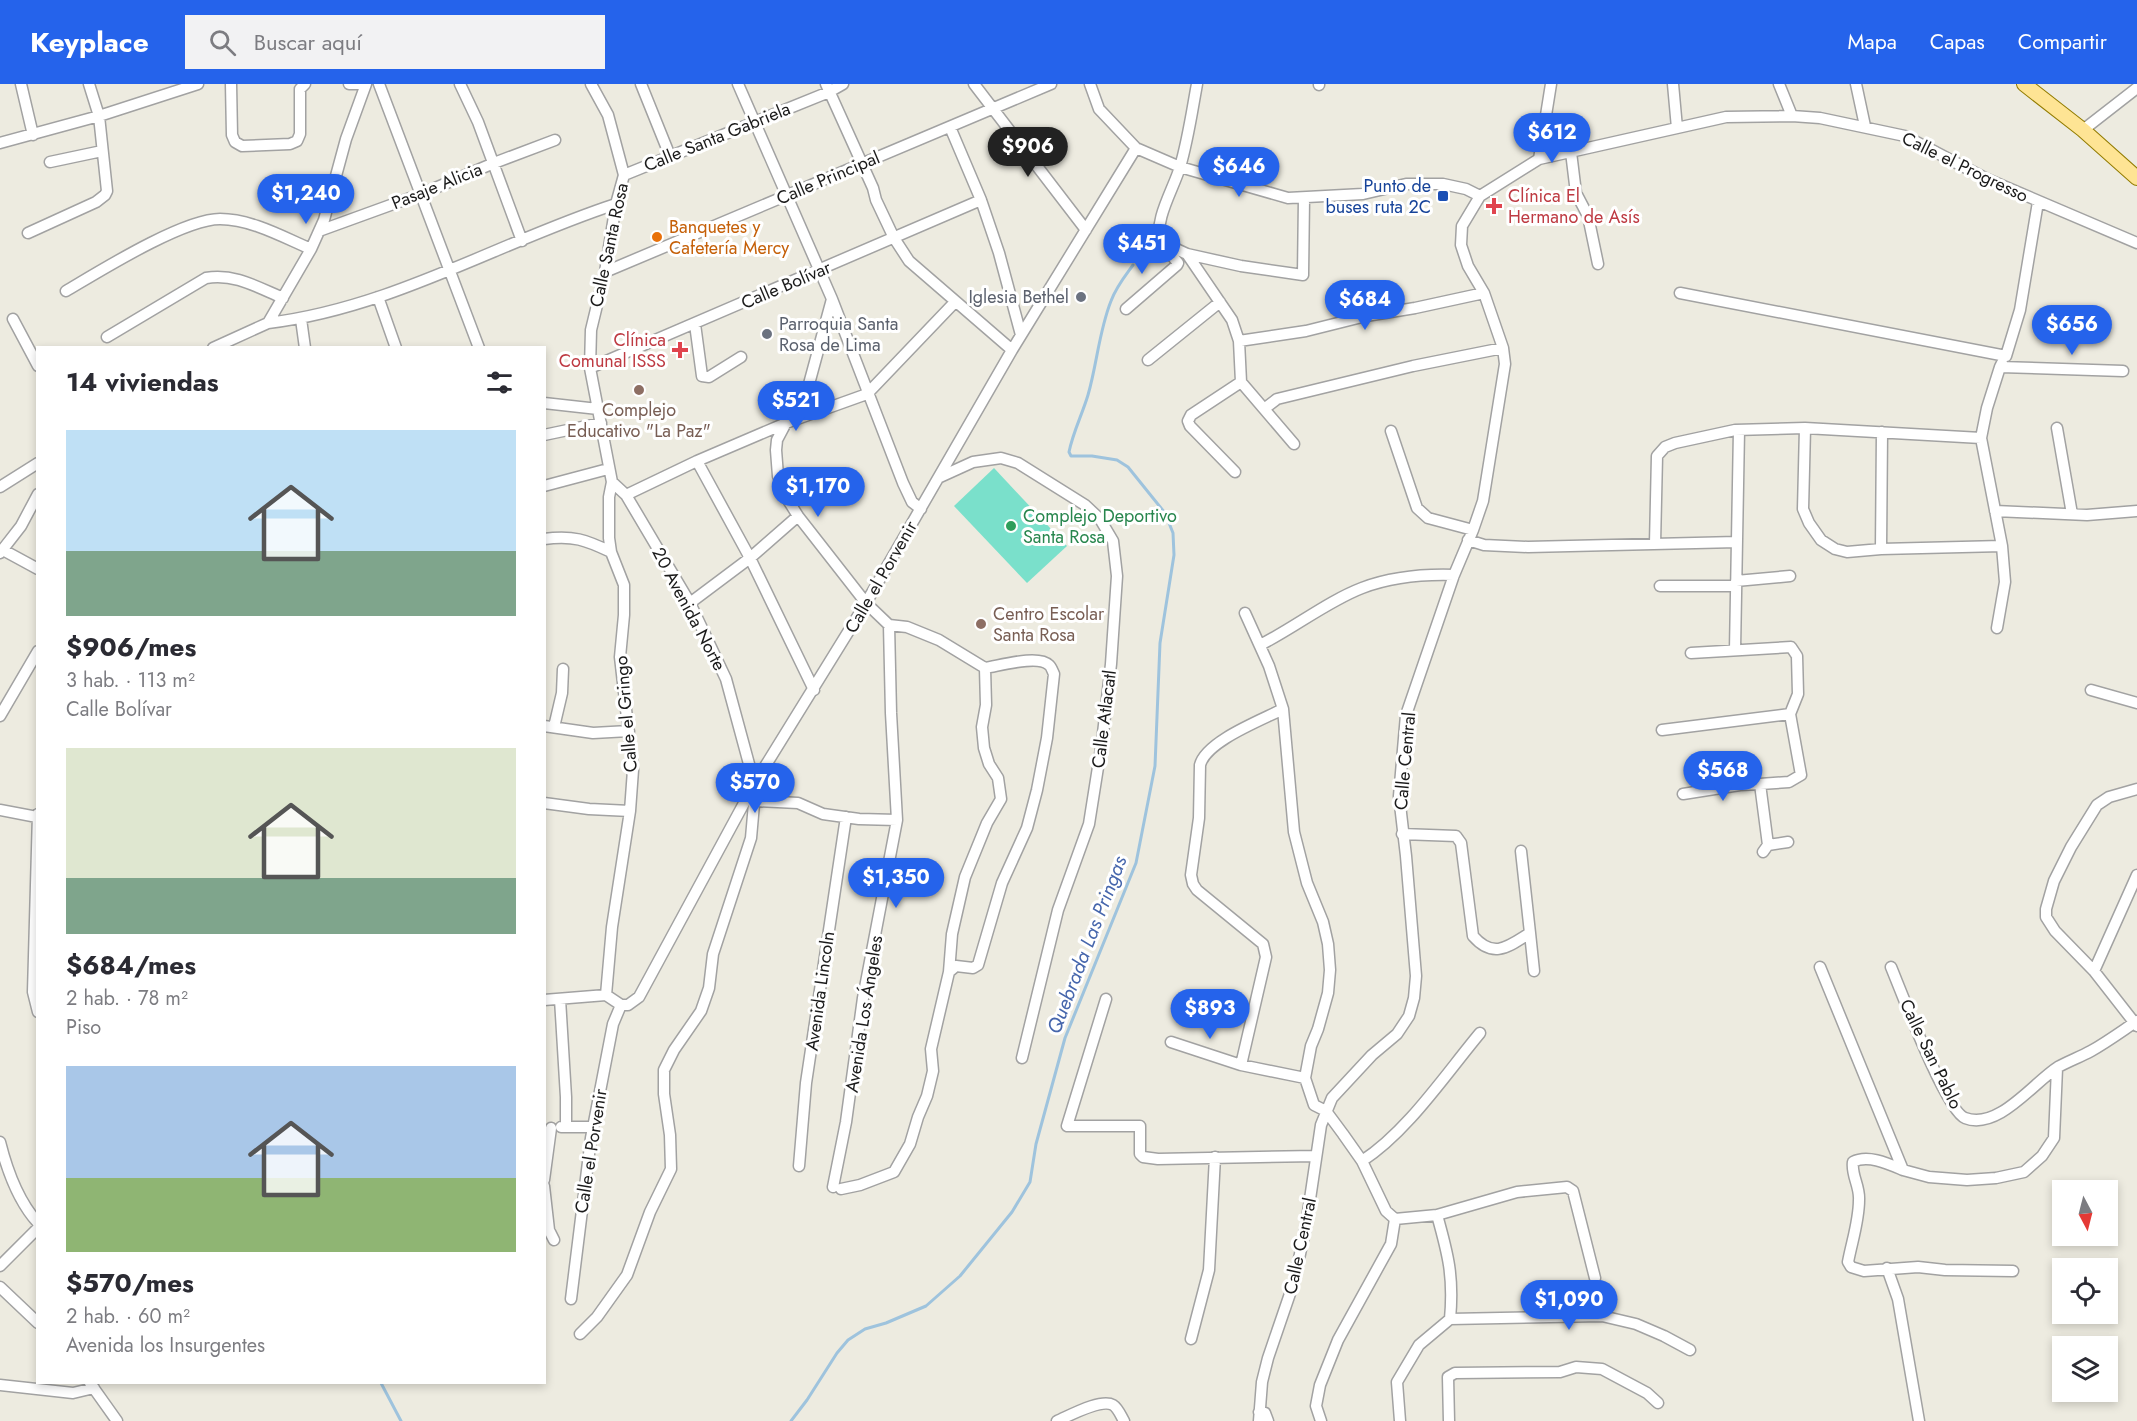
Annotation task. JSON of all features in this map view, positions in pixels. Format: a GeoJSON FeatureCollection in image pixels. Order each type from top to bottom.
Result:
{"type":"FeatureCollection","features":[{"type":"Feature","properties":{"kind":"main road"},"geometry":{"type":"LineString","coordinates":[[2024,84],[2083,130],[2137,178]]}},
{"type":"Feature","properties":{"kind":"street"},"geometry":{"type":"LineString","coordinates":[[21,84],[33,135]]}},
{"type":"Feature","properties":{"kind":"street"},"geometry":{"type":"LineString","coordinates":[[28,233],[75,212],[105,195],[107,186],[99,116],[89,84]]}},
{"type":"Feature","properties":{"kind":"street"},"geometry":{"type":"LineString","coordinates":[[0,143],[99,116],[171,88],[198,84]]}},
{"type":"Feature","properties":{"kind":"street"},"geometry":{"type":"LineString","coordinates":[[231,84],[232,135],[235,142],[242,146],[290,144],[297,141],[300,134],[300,89],[305,84]]}},
{"type":"Feature","properties":{"kind":"street"},"geometry":{"type":"LineString","coordinates":[[268,323],[311,249],[324,220],[346,139],[366,84],[349,84]]}},
{"type":"Feature","properties":{"kind":"street"},"geometry":{"type":"LineString","coordinates":[[379,84],[477,346]]}},
{"type":"Feature","properties":{"kind":"street"},"geometry":{"type":"LineString","coordinates":[[460,84],[478,122],[522,241]]}},
{"type":"Feature","properties":{"kind":"street","name":"Calle Santa Rosa"},"geometry":{"type":"LineString","coordinates":[[591,84],[608,115],[624,175],[591,330],[590,368],[612,482]]}},
{"type":"Feature","properties":{"kind":"street"},"geometry":{"type":"LineString","coordinates":[[641,84],[670,156]]}},
{"type":"Feature","properties":{"kind":"street"},"geometry":{"type":"LineString","coordinates":[[738,84],[756,121],[785,196],[832,299],[903,483],[912,502],[921,509]]}},
{"type":"Feature","properties":{"kind":"street","name":"Calle Santa Gabriela"},"geometry":{"type":"LineString","coordinates":[[624,175],[756,121],[828,88],[843,84]]}},
{"type":"Feature","properties":{"kind":"street"},"geometry":{"type":"LineString","coordinates":[[974,84],[1086,230]]}},
{"type":"Feature","properties":{"kind":"street","name":"Calle Principal"},"geometry":{"type":"LineString","coordinates":[[605,272],[1051,84]]}},
{"type":"Feature","properties":{"kind":"street"},"geometry":{"type":"LineString","coordinates":[[1090,84],[1099,109],[1136,148],[1180,167],[1288,198],[1364,194],[1406,184],[1443,184],[1466,189],[1480,196]]}},
{"type":"Feature","properties":{"kind":"street"},"geometry":{"type":"LineString","coordinates":[[1126,309],[1178,263],[1158,235],[1159,226],[1180,167],[1197,84]]}},
{"type":"Feature","properties":{"kind":"street"},"geometry":{"type":"LineString","coordinates":[[1539,159],[1551,84]]}},
{"type":"Feature","properties":{"kind":"street"},"geometry":{"type":"LineString","coordinates":[[1672,84],[1677,128]]}},
{"type":"Feature","properties":{"kind":"street"},"geometry":{"type":"LineString","coordinates":[[1779,84],[1792,116]]}},
{"type":"Feature","properties":{"kind":"street"},"geometry":{"type":"LineString","coordinates":[[1856,84],[1865,126]]}},
{"type":"Feature","properties":{"kind":"street"},"geometry":{"type":"LineString","coordinates":[[828,88],[894,238],[915,267],[1012,350]]}},
{"type":"Feature","properties":{"kind":"street"},"geometry":{"type":"LineString","coordinates":[[2083,130],[2137,88]]}},
{"type":"Feature","properties":{"kind":"street","name":"Calle el Progresso"},"geometry":{"type":"LineString","coordinates":[[1539,159],[1726,117],[1820,118],[1905,136],[1987,179],[2137,243]]}},
{"type":"Feature","properties":{"kind":"street"},"geometry":{"type":"LineString","coordinates":[[950,127],[981,200],[999,253],[1021,335]]}},
{"type":"Feature","properties":{"kind":"street","name":"Pasaje Alicia"},"geometry":{"type":"LineString","coordinates":[[319,231],[421,194],[555,140]]}},
{"type":"Feature","properties":{"kind":"street","name":"Calle el Porvenir"},"geometry":{"type":"LineString","coordinates":[[571,1299],[593,1127],[612,1024],[624,1005],[639,997],[756,781],[814,690],[1012,350],[1136,148]]}},
{"type":"Feature","properties":{"kind":"street"},"geometry":{"type":"LineString","coordinates":[[50,162],[102,151]]}},
{"type":"Feature","properties":{"kind":"street"},"geometry":{"type":"LineString","coordinates":[[1571,153],[1576,193],[1588,216],[1598,264]]}},
{"type":"Feature","properties":{"kind":"street","name":"Calle Central"},"geometry":{"type":"LineString","coordinates":[[1259,1416],[1262,1382],[1268,1358],[1294,1282],[1306,1226],[1321,1125],[1326,1111],[1332,1098],[1352,1076],[1397,1034],[1408,1016],[1414,998],[1416,976],[1399,796],[1406,715],[1454,575],[1483,501],[1505,364],[1503,348],[1484,293],[1468,266],[1461,245],[1462,226],[1480,196],[1539,159]]}},
{"type":"Feature","properties":{"kind":"street"},"geometry":{"type":"LineString","coordinates":[[1161,242],[1187,254],[1241,267],[1303,275],[1304,198]]}},
{"type":"Feature","properties":{"kind":"street","name":"Calle Bolívar"},"geometry":{"type":"LineString","coordinates":[[590,368],[981,200]]}},
{"type":"Feature","properties":{"kind":"street"},"geometry":{"type":"LineString","coordinates":[[1997,628],[2005,582],[2002,546],[1981,438],[1987,408],[2020,310],[2038,202]]}},
{"type":"Feature","properties":{"kind":"street"},"geometry":{"type":"LineString","coordinates":[[217,346],[268,323],[301,319],[348,308],[449,271],[588,213],[616,204]]}},
{"type":"Feature","properties":{"kind":"street"},"geometry":{"type":"LineString","coordinates":[[66,291],[157,240],[189,226],[218,219],[236,220],[264,229],[311,249]]}},
{"type":"Feature","properties":{"kind":"street"},"geometry":{"type":"LineString","coordinates":[[1187,254],[1232,320],[1239,341],[1241,382],[1294,444]]}},
{"type":"Feature","properties":{"kind":"street"},"geometry":{"type":"LineString","coordinates":[[107,337],[206,278],[221,275],[283,298]]}},
{"type":"Feature","properties":{"kind":"street"},"geometry":{"type":"LineString","coordinates":[[1239,341],[1306,331],[1366,316],[1484,293]]}},
{"type":"Feature","properties":{"kind":"street"},"geometry":{"type":"LineString","coordinates":[[1680,293],[2006,356]]}},
{"type":"Feature","properties":{"kind":"street"},"geometry":{"type":"LineString","coordinates":[[378,297],[395,346]]}},
{"type":"Feature","properties":{"kind":"street"},"geometry":{"type":"LineString","coordinates":[[832,299],[809,384],[777,440],[778,476],[788,500],[866,603],[889,625],[907,627],[939,640],[985,668],[1034,660],[1050,665],[1054,674],[1047,738],[1027,828],[1002,883],[978,965],[973,968],[956,966],[949,972]]}},
{"type":"Feature","properties":{"kind":"street"},"geometry":{"type":"LineString","coordinates":[[626,495],[697,461],[786,423],[867,394],[955,302]]}},
{"type":"Feature","properties":{"kind":"street"},"geometry":{"type":"LineString","coordinates":[[1148,360],[1220,302]]}},
{"type":"Feature","properties":{"kind":"street"},"geometry":{"type":"LineString","coordinates":[[13,319],[36,362]]}},
{"type":"Feature","properties":{"kind":"street"},"geometry":{"type":"LineString","coordinates":[[301,319],[305,346]]}},
{"type":"Feature","properties":{"kind":"street"},"geometry":{"type":"LineString","coordinates":[[695,324],[702,376],[709,377],[741,357]]}},
{"type":"Feature","properties":{"kind":"street"},"geometry":{"type":"LineString","coordinates":[[1264,409],[1276,399],[1413,366],[1503,348]]}},
{"type":"Feature","properties":{"kind":"street"},"geometry":{"type":"LineString","coordinates":[[2000,367],[2123,371]]}},
{"type":"Feature","properties":{"kind":"street"},"geometry":{"type":"LineString","coordinates":[[1235,472],[1190,426],[1188,421],[1191,415],[1241,382]]}},
{"type":"Feature","properties":{"kind":"street"},"geometry":{"type":"LineString","coordinates":[[546,403],[598,409]]}},
{"type":"Feature","properties":{"kind":"street"},"geometry":{"type":"LineString","coordinates":[[546,435],[601,423]]}},
{"type":"Feature","properties":{"kind":"street"},"geometry":{"type":"LineString","coordinates":[[2057,428],[2072,514]]}},
{"type":"Feature","properties":{"kind":"street"},"geometry":{"type":"LineString","coordinates":[[1655,544],[1657,456],[1665,447],[1675,443],[1739,430],[1805,429],[1981,438]]}},
{"type":"Feature","properties":{"kind":"street"},"geometry":{"type":"LineString","coordinates":[[1805,429],[1803,509],[1809,524],[1821,540],[1835,549],[1847,552],[2002,546]]}},
{"type":"Feature","properties":{"kind":"street"},"geometry":{"type":"LineString","coordinates":[[1735,650],[1739,430]]}},
{"type":"Feature","properties":{"kind":"street"},"geometry":{"type":"LineString","coordinates":[[1391,431],[1417,508],[1428,518],[1471,535],[1484,545],[1737,542]]}},
{"type":"Feature","properties":{"kind":"street"},"geometry":{"type":"LineString","coordinates":[[1881,549],[1882,432]]}},
{"type":"Feature","properties":{"kind":"street","name":"Calle Atlacatl"},"geometry":{"type":"LineString","coordinates":[[939,477],[973,462],[1001,458],[1018,463],[1085,505],[1100,519],[1113,541],[1116,576],[1111,664],[1089,824],[1058,910],[1022,1058]]}},
{"type":"Feature","properties":{"kind":"street"},"geometry":{"type":"LineString","coordinates":[[697,461],[750,558],[814,690]]}},
{"type":"Feature","properties":{"kind":"street"},"geometry":{"type":"LineString","coordinates":[[0,487],[36,464]]}},
{"type":"Feature","properties":{"kind":"street"},"geometry":{"type":"LineString","coordinates":[[546,485],[608,469]]}},
{"type":"Feature","properties":{"kind":"street","name":"20 Avenida Norte"},"geometry":{"type":"LineString","coordinates":[[612,482],[626,495],[690,603],[726,679],[752,775],[756,781]]}},
{"type":"Feature","properties":{"kind":"street","name":"Calle el Gringo"},"geometry":{"type":"LineString","coordinates":[[606,995],[612,927],[630,811],[633,770],[620,657],[624,585],[611,552],[609,538],[609,496],[612,482]]}},
{"type":"Feature","properties":{"kind":"street"},"geometry":{"type":"LineString","coordinates":[[36,498],[21,526],[2,552],[36,568]]}},
{"type":"Feature","properties":{"kind":"street"},"geometry":{"type":"LineString","coordinates":[[1995,511],[2072,514],[2137,511]]}},
{"type":"Feature","properties":{"kind":"street"},"geometry":{"type":"LineString","coordinates":[[690,603],[750,558],[798,516]]}},
{"type":"Feature","properties":{"kind":"street"},"geometry":{"type":"LineString","coordinates":[[546,539],[569,537],[611,552]]}},
{"type":"Feature","properties":{"kind":"street"},"geometry":{"type":"LineString","coordinates":[[1260,645],[1288,631],[1334,601],[1361,588],[1412,576],[1454,575]]}},
{"type":"Feature","properties":{"kind":"street"},"geometry":{"type":"LineString","coordinates":[[1660,586],[1736,583],[1790,576]]}},
{"type":"Feature","properties":{"kind":"street"},"geometry":{"type":"LineString","coordinates":[[1245,613],[1269,666],[1283,709],[1294,832],[1307,883],[1323,922],[1328,944],[1330,970],[1328,993],[1311,1046],[1305,1078],[1314,1105],[1326,1111],[1362,1161],[1386,1211],[1395,1219],[1437,1215],[1517,1192],[1567,1187],[1573,1191],[1595,1278]]}},
{"type":"Feature","properties":{"kind":"street","name":"Avenida Los Ángeles"},"geometry":{"type":"LineString","coordinates":[[889,625],[897,820],[883,906],[863,998],[837,1188],[860,1185],[894,1172],[910,1144],[933,1071],[931,1049],[949,972]]}},
{"type":"Feature","properties":{"kind":"street"},"geometry":{"type":"LineString","coordinates":[[1683,794],[1740,785],[1789,782],[1801,775],[1790,714],[1798,694],[1797,656],[1791,647],[1691,653]]}},
{"type":"Feature","properties":{"kind":"street"},"geometry":{"type":"LineString","coordinates":[[0,716],[36,654]]}},
{"type":"Feature","properties":{"kind":"street"},"geometry":{"type":"LineString","coordinates":[[949,972],[952,934],[965,876],[987,823],[1001,799],[998,778],[989,764],[984,748],[982,727],[986,705],[985,668]]}},
{"type":"Feature","properties":{"kind":"street"},"geometry":{"type":"LineString","coordinates":[[563,669],[562,693],[549,727],[593,733],[629,731]]}},
{"type":"Feature","properties":{"kind":"street"},"geometry":{"type":"LineString","coordinates":[[2091,690],[2137,703]]}},
{"type":"Feature","properties":{"kind":"street"},"geometry":{"type":"LineString","coordinates":[[1241,1065],[1266,957],[1263,944],[1197,890],[1193,884],[1191,875],[1199,818],[1200,765],[1207,753],[1228,737],[1283,709]]}},
{"type":"Feature","properties":{"kind":"street"},"geometry":{"type":"LineString","coordinates":[[1662,730],[1790,714]]}},
{"type":"Feature","properties":{"kind":"street"},"geometry":{"type":"LineString","coordinates":[[580,1334],[597,1317],[627,1275],[650,1212],[671,1169],[664,1070],[674,1050],[700,1011],[709,988],[713,954],[751,838],[756,781]]}},
{"type":"Feature","properties":{"kind":"street"},"geometry":{"type":"LineString","coordinates":[[1760,784],[1766,848],[1788,842]]}},
{"type":"Feature","properties":{"kind":"street"},"geometry":{"type":"LineString","coordinates":[[2136,1023],[2094,971],[2055,931],[2046,917],[2054,881],[2071,847],[2097,805],[2109,797],[2137,789]]}},
{"type":"Feature","properties":{"kind":"street"},"geometry":{"type":"LineString","coordinates":[[755,801],[798,803],[824,814],[846,817],[897,820]]}},
{"type":"Feature","properties":{"kind":"street"},"geometry":{"type":"LineString","coordinates":[[546,802],[589,809],[630,811]]}},
{"type":"Feature","properties":{"kind":"street"},"geometry":{"type":"LineString","coordinates":[[0,810],[36,815]]}},
{"type":"Feature","properties":{"kind":"street","name":"Avenida Lincoln"},"geometry":{"type":"LineString","coordinates":[[799,1166],[806,1083],[846,817]]}},
{"type":"Feature","properties":{"kind":"street"},"geometry":{"type":"LineString","coordinates":[[1402,834],[1456,836],[1461,843],[1473,936],[1480,944],[1498,950],[1508,947],[1530,933]]}},
{"type":"Feature","properties":{"kind":"street"},"geometry":{"type":"LineString","coordinates":[[1521,851],[1534,971]]}},
{"type":"Feature","properties":{"kind":"street"},"geometry":{"type":"LineString","coordinates":[[36,859],[33,992],[36,1004]]}},
{"type":"Feature","properties":{"kind":"street"},"geometry":{"type":"LineString","coordinates":[[2094,971],[2137,875]]}},
{"type":"Feature","properties":{"kind":"street"},"geometry":{"type":"LineString","coordinates":[[1820,967],[1903,1170]]}},
{"type":"Feature","properties":{"kind":"street","name":"Calle San Pablo"},"geometry":{"type":"LineString","coordinates":[[1891,967],[1925,1049],[1957,1112],[1965,1119],[1992,1117],[2005,1110],[2057,1068],[2093,1050],[2136,1023]]}},
{"type":"Feature","properties":{"kind":"street"},"geometry":{"type":"LineString","coordinates":[[546,1000],[606,995],[624,1005]]}},
{"type":"Feature","properties":{"kind":"street"},"geometry":{"type":"LineString","coordinates":[[560,999],[566,1126]]}},
{"type":"Feature","properties":{"kind":"street"},"geometry":{"type":"LineString","coordinates":[[1106,999],[1067,1126],[1140,1126],[1140,1154],[1143,1157],[1158,1159],[1316,1156]]}},
{"type":"Feature","properties":{"kind":"street"},"geometry":{"type":"LineString","coordinates":[[1362,1161],[1380,1150],[1410,1118],[1480,1033]]}},
{"type":"Feature","properties":{"kind":"street"},"geometry":{"type":"LineString","coordinates":[[1171,1042],[1241,1065],[1305,1078]]}},
{"type":"Feature","properties":{"kind":"street"},"geometry":{"type":"LineString","coordinates":[[2013,1271],[1945,1270],[1918,1267],[1856,1270],[1851,1267],[1848,1262],[1858,1218],[1860,1197],[1853,1177],[1853,1162],[1860,1158],[1929,1177],[1967,1180],[1996,1178],[2024,1172],[2042,1156],[2054,1138],[2057,1068]]}},
{"type":"Feature","properties":{"kind":"street"},"geometry":{"type":"LineString","coordinates":[[546,1154],[548,1128],[593,1127]]}},
{"type":"Feature","properties":{"kind":"street"},"geometry":{"type":"LineString","coordinates":[[0,1142],[16,1188],[25,1207],[36,1221]]}},
{"type":"Feature","properties":{"kind":"street"},"geometry":{"type":"LineString","coordinates":[[1191,1339],[1209,1270],[1215,1157]]}},
{"type":"Feature","properties":{"kind":"street"},"geometry":{"type":"LineString","coordinates":[[546,1205],[549,1234]]}},
{"type":"Feature","properties":{"kind":"street"},"geometry":{"type":"LineString","coordinates":[[1437,1215],[1450,1261],[1452,1295],[1450,1318]]}},
{"type":"Feature","properties":{"kind":"street"},"geometry":{"type":"LineString","coordinates":[[1317,1419],[1316,1406],[1320,1385],[1338,1340],[1391,1244],[1395,1219]]}},
{"type":"Feature","properties":{"kind":"street"},"geometry":{"type":"LineString","coordinates":[[0,1266],[36,1230]]}},
{"type":"Feature","properties":{"kind":"street"},"geometry":{"type":"LineString","coordinates":[[1887,1268],[1898,1299],[1919,1421]]}},
{"type":"Feature","properties":{"kind":"street"},"geometry":{"type":"LineString","coordinates":[[0,1287],[36,1321]]}},
{"type":"Feature","properties":{"kind":"street"},"geometry":{"type":"LineString","coordinates":[[1400,1421],[1397,1382],[1419,1345],[1450,1318],[1602,1316],[1636,1324],[1690,1350]]}},
{"type":"Feature","properties":{"kind":"street"},"geometry":{"type":"LineString","coordinates":[[1449,1421],[1448,1377],[1455,1373],[1560,1372],[1576,1367],[1602,1369],[1647,1393],[1658,1403]]}},
{"type":"Feature","properties":{"kind":"street"},"geometry":{"type":"LineString","coordinates":[[0,1385],[73,1393],[92,1386],[117,1421]]}},
{"type":"Feature","properties":{"kind":"street"},"geometry":{"type":"LineString","coordinates":[[1057,1421],[1094,1405],[1108,1403],[1115,1406],[1124,1421]]}},
{"type":"Feature","properties":{"kind":"street"},"geometry":{"type":"LineString","coordinates":[[1259,1416],[1265,1413],[1268,1421]]}},
{"type":"Feature","properties":{"kind":"shaded area","name":"Complejo Deportivo Santa Rosa"},"geometry":{"type":"Polygon","coordinates":[[[994,468],[1067,546],[1027,583],[954,506],[994,468]]]}},
{"type":"Feature","properties":{"kind":"waterway","name":"Quebrada Las Pringas"},"geometry":{"type":"LineString","coordinates":[[791,1421],[848,1340],[865,1329],[926,1306],[960,1276],[1012,1212],[1030,1182],[1036,1144],[1065,1038],[1136,863],[1155,766],[1160,643],[1174,555],[1173,533],[1165,513],[1128,467],[1117,460],[1092,456],[1071,456],[1069,452],[1088,395],[1107,312],[1115,291],[1133,265]]}},
{"type":"Feature","properties":{"kind":"waterway"},"geometry":{"type":"LineString","coordinates":[[382,1384],[401,1421]]}},
{"type":"Feature","properties":{"kind":"place","name":"Punto de buses ruta 2C"},"geometry":{"type":"Point","coordinates":[1443,196]}},
{"type":"Feature","properties":{"kind":"place","name":"Clínica El Hermano de Asís"},"geometry":{"type":"Point","coordinates":[1494,206]}},
{"type":"Feature","properties":{"kind":"place","name":"Banquetes y Cafetería Mercy"},"geometry":{"type":"Point","coordinates":[657,237]}},
{"type":"Feature","properties":{"kind":"place","name":"Iglesia Bethel"},"geometry":{"type":"Point","coordinates":[1081,297]}},
{"type":"Feature","properties":{"kind":"place","name":"Parroquia Santa Rosa de Lima"},"geometry":{"type":"Point","coordinates":[767,334]}},
{"type":"Feature","properties":{"kind":"place","name":"Clínica Comunal ISSS"},"geometry":{"type":"Point","coordinates":[680,350]}},
{"type":"Feature","properties":{"kind":"place","name":"Complejo Educativo \"La Paz\""},"geometry":{"type":"Point","coordinates":[639,390]}},
{"type":"Feature","properties":{"kind":"place","name":"Complejo Deportivo Santa Rosa"},"geometry":{"type":"Point","coordinates":[1011,526]}},
{"type":"Feature","properties":{"kind":"place","name":"Centro Escolar Santa Rosa"},"geometry":{"type":"Point","coordinates":[981,624]}}]}
